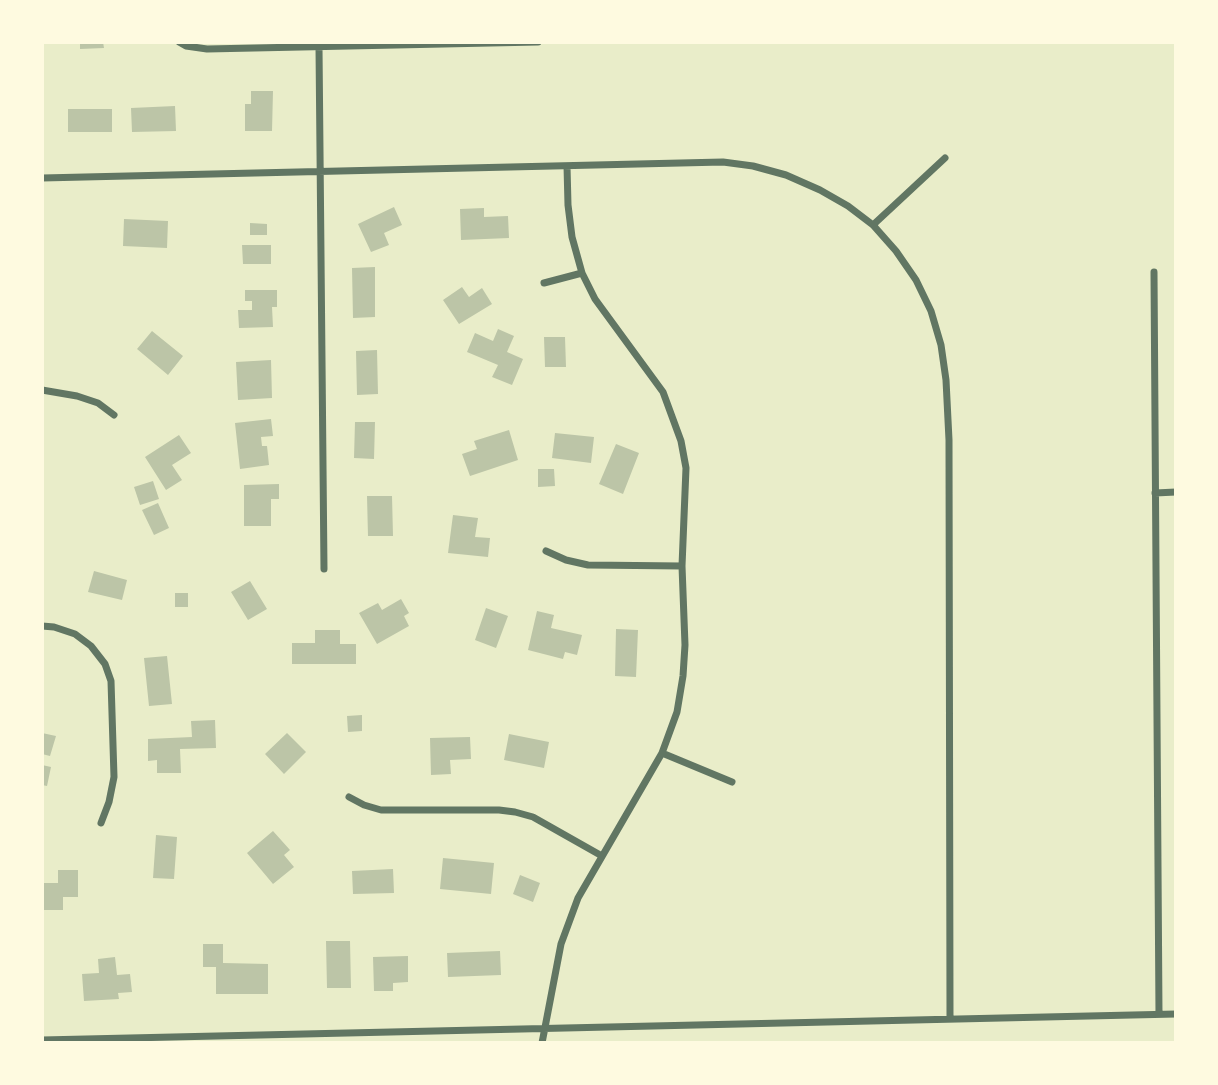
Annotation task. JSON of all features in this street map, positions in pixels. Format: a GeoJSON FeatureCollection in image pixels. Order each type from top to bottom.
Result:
{"type":"FeatureCollection","features":[{"type":"Feature","properties":{"kind":"street"},"geometry":{"type":"LineString","coordinates":[[179,42],[186,46],[207,49],[538,42]]}},
{"type":"Feature","properties":{"kind":"street"},"geometry":{"type":"LineString","coordinates":[[319,47],[324,569]]}},
{"type":"Feature","properties":{"kind":"street"},"geometry":{"type":"LineString","coordinates":[[873,225],[945,158]]}},
{"type":"Feature","properties":{"kind":"street"},"geometry":{"type":"LineString","coordinates":[[42,178],[690,161],[753,166],[786,175],[848,206],[873,225],[896,251],[916,280],[931,312],[941,345],[946,380],[949,440],[950,1019]]}},
{"type":"Feature","properties":{"kind":"street"},"geometry":{"type":"LineString","coordinates":[[542,1043],[561,943],[578,898],[662,753],[677,712],[684,677],[682,566],[686,468],[681,441],[663,392],[595,299],[582,273],[569,216],[567,166]]}},
{"type":"Feature","properties":{"kind":"street"},"geometry":{"type":"LineString","coordinates":[[1154,272],[1159,1014]]}},
{"type":"Feature","properties":{"kind":"street"},"geometry":{"type":"LineString","coordinates":[[544,283],[582,273]]}},
{"type":"Feature","properties":{"kind":"street"},"geometry":{"type":"LineString","coordinates":[[42,390],[98,403],[114,415]]}},
{"type":"Feature","properties":{"kind":"street"},"geometry":{"type":"LineString","coordinates":[[1155,493],[1176,492]]}},
{"type":"Feature","properties":{"kind":"street"},"geometry":{"type":"LineString","coordinates":[[546,551],[566,561],[588,565],[682,566]]}},
{"type":"Feature","properties":{"kind":"street"},"geometry":{"type":"LineString","coordinates":[[42,626],[75,634],[91,646],[104,664],[111,681],[114,777],[110,802],[101,823]]}},
{"type":"Feature","properties":{"kind":"street"},"geometry":{"type":"LineString","coordinates":[[662,753],[732,782]]}},
{"type":"Feature","properties":{"kind":"street"},"geometry":{"type":"LineString","coordinates":[[349,797],[363,805],[381,810],[515,812],[533,817],[602,856]]}},
{"type":"Feature","properties":{"kind":"street"},"geometry":{"type":"LineString","coordinates":[[42,1040],[1176,1014]]}},
{"type":"Feature","properties":{"kind":"building"},"geometry":{"type":"Polygon","coordinates":[[[80,42],[103,42],[104,48],[80,49],[80,42]]]}},
{"type":"Feature","properties":{"kind":"building"},"geometry":{"type":"Polygon","coordinates":[[[251,91],[273,91],[272,131],[245,131],[245,104],[251,104],[251,91]]]}},
{"type":"Feature","properties":{"kind":"building"},"geometry":{"type":"Polygon","coordinates":[[[175,106],[176,131],[132,132],[131,108],[175,106]]]}},
{"type":"Feature","properties":{"kind":"building"},"geometry":{"type":"Polygon","coordinates":[[[68,109],[112,109],[112,132],[68,132],[68,109]]]}},
{"type":"Feature","properties":{"kind":"building"},"geometry":{"type":"Polygon","coordinates":[[[394,207],[402,225],[384,233],[389,245],[371,252],[358,224],[394,207]]]}},
{"type":"Feature","properties":{"kind":"building"},"geometry":{"type":"Polygon","coordinates":[[[484,208],[484,217],[508,216],[509,238],[461,240],[460,209],[484,208]]]}},
{"type":"Feature","properties":{"kind":"building"},"geometry":{"type":"Polygon","coordinates":[[[124,219],[168,221],[167,248],[123,246],[124,219]]]}},
{"type":"Feature","properties":{"kind":"building"},"geometry":{"type":"Polygon","coordinates":[[[250,223],[267,224],[267,235],[250,235],[250,223]]]}},
{"type":"Feature","properties":{"kind":"building"},"geometry":{"type":"Polygon","coordinates":[[[242,245],[271,245],[271,264],[243,264],[242,245]]]}},
{"type":"Feature","properties":{"kind":"building"},"geometry":{"type":"Polygon","coordinates":[[[375,267],[375,317],[353,318],[352,268],[375,267]]]}},
{"type":"Feature","properties":{"kind":"building"},"geometry":{"type":"Polygon","coordinates":[[[462,287],[469,297],[482,288],[492,304],[459,324],[443,300],[462,287]]]}},
{"type":"Feature","properties":{"kind":"building"},"geometry":{"type":"Polygon","coordinates":[[[245,290],[277,290],[277,307],[272,307],[273,327],[239,328],[238,310],[252,310],[252,301],[245,301],[245,290]]]}},
{"type":"Feature","properties":{"kind":"building"},"geometry":{"type":"Polygon","coordinates":[[[498,329],[514,336],[507,352],[523,359],[512,385],[492,377],[498,365],[467,352],[475,333],[493,341],[498,329]]]}},
{"type":"Feature","properties":{"kind":"building"},"geometry":{"type":"Polygon","coordinates":[[[152,331],[183,356],[168,375],[137,349],[152,331]]]}},
{"type":"Feature","properties":{"kind":"building"},"geometry":{"type":"Polygon","coordinates":[[[544,337],[565,337],[566,367],[545,367],[544,337]]]}},
{"type":"Feature","properties":{"kind":"building"},"geometry":{"type":"Polygon","coordinates":[[[377,350],[378,394],[357,395],[356,351],[377,350]]]}},
{"type":"Feature","properties":{"kind":"building"},"geometry":{"type":"Polygon","coordinates":[[[271,360],[272,398],[238,400],[236,362],[271,360]]]}},
{"type":"Feature","properties":{"kind":"building"},"geometry":{"type":"Polygon","coordinates":[[[271,419],[273,436],[261,437],[262,446],[267,446],[269,465],[240,469],[235,423],[271,419]]]}},
{"type":"Feature","properties":{"kind":"building"},"geometry":{"type":"Polygon","coordinates":[[[355,422],[375,422],[374,459],[354,458],[355,422]]]}},
{"type":"Feature","properties":{"kind":"building"},"geometry":{"type":"Polygon","coordinates":[[[509,430],[518,460],[470,476],[462,454],[477,449],[474,441],[509,430]]]}},
{"type":"Feature","properties":{"kind":"building"},"geometry":{"type":"Polygon","coordinates":[[[555,433],[594,437],[591,463],[552,458],[555,433]]]}},
{"type":"Feature","properties":{"kind":"building"},"geometry":{"type":"Polygon","coordinates":[[[179,435],[191,453],[172,465],[182,480],[166,490],[145,457],[179,435]]]}},
{"type":"Feature","properties":{"kind":"building"},"geometry":{"type":"Polygon","coordinates":[[[616,444],[639,453],[623,494],[599,484],[616,444]]]}},
{"type":"Feature","properties":{"kind":"building"},"geometry":{"type":"Polygon","coordinates":[[[538,469],[554,469],[555,486],[538,487],[538,469]]]}},
{"type":"Feature","properties":{"kind":"building"},"geometry":{"type":"Polygon","coordinates":[[[153,481],[159,499],[140,505],[134,487],[153,481]]]}},
{"type":"Feature","properties":{"kind":"building"},"geometry":{"type":"Polygon","coordinates":[[[279,484],[279,499],[271,499],[271,526],[244,526],[244,485],[279,484]]]}},
{"type":"Feature","properties":{"kind":"building"},"geometry":{"type":"Polygon","coordinates":[[[367,496],[392,496],[393,536],[368,536],[367,496]]]}},
{"type":"Feature","properties":{"kind":"building"},"geometry":{"type":"Polygon","coordinates":[[[158,503],[169,528],[154,535],[142,510],[158,503]]]}},
{"type":"Feature","properties":{"kind":"building"},"geometry":{"type":"Polygon","coordinates":[[[453,515],[478,518],[475,537],[490,538],[488,557],[448,553],[453,515]]]}},
{"type":"Feature","properties":{"kind":"building"},"geometry":{"type":"Polygon","coordinates":[[[94,571],[127,580],[122,600],[88,592],[94,571]]]}},
{"type":"Feature","properties":{"kind":"building"},"geometry":{"type":"Polygon","coordinates":[[[250,581],[267,609],[248,620],[231,592],[250,581]]]}},
{"type":"Feature","properties":{"kind":"building"},"geometry":{"type":"Polygon","coordinates":[[[175,593],[188,593],[188,607],[175,607],[175,593]]]}},
{"type":"Feature","properties":{"kind":"building"},"geometry":{"type":"Polygon","coordinates":[[[401,599],[409,613],[404,616],[409,626],[377,644],[359,613],[378,603],[382,610],[401,599]]]}},
{"type":"Feature","properties":{"kind":"building"},"geometry":{"type":"Polygon","coordinates":[[[486,608],[508,616],[496,648],[475,640],[486,608]]]}},
{"type":"Feature","properties":{"kind":"building"},"geometry":{"type":"Polygon","coordinates":[[[537,611],[554,615],[551,628],[582,635],[577,655],[565,652],[563,659],[528,650],[537,611]]]}},
{"type":"Feature","properties":{"kind":"building"},"geometry":{"type":"Polygon","coordinates":[[[616,629],[638,630],[636,677],[615,676],[616,629]]]}},
{"type":"Feature","properties":{"kind":"building"},"geometry":{"type":"Polygon","coordinates":[[[315,630],[340,630],[340,644],[356,644],[356,664],[292,664],[292,643],[315,643],[315,630]]]}},
{"type":"Feature","properties":{"kind":"building"},"geometry":{"type":"Polygon","coordinates":[[[167,656],[172,704],[149,706],[144,658],[167,656]]]}},
{"type":"Feature","properties":{"kind":"building"},"geometry":{"type":"Polygon","coordinates":[[[362,715],[362,731],[348,732],[347,716],[362,715]]]}},
{"type":"Feature","properties":{"kind":"building"},"geometry":{"type":"Polygon","coordinates":[[[215,720],[216,748],[180,749],[181,773],[157,773],[157,760],[148,761],[148,739],[192,737],[191,721],[215,720]]]}},
{"type":"Feature","properties":{"kind":"building"},"geometry":{"type":"Polygon","coordinates":[[[42,733],[56,736],[50,756],[42,754],[42,733]]]}},
{"type":"Feature","properties":{"kind":"building"},"geometry":{"type":"Polygon","coordinates":[[[287,733],[306,752],[284,774],[265,754],[287,733]]]}},
{"type":"Feature","properties":{"kind":"building"},"geometry":{"type":"Polygon","coordinates":[[[509,734],[549,742],[544,768],[504,760],[509,734]]]}},
{"type":"Feature","properties":{"kind":"building"},"geometry":{"type":"Polygon","coordinates":[[[470,737],[471,759],[450,760],[451,774],[431,775],[430,738],[470,737]]]}},
{"type":"Feature","properties":{"kind":"building"},"geometry":{"type":"Polygon","coordinates":[[[42,765],[51,767],[47,786],[42,785],[42,765]]]}},
{"type":"Feature","properties":{"kind":"building"},"geometry":{"type":"Polygon","coordinates":[[[273,831],[290,850],[284,855],[294,867],[273,884],[247,853],[273,831]]]}},
{"type":"Feature","properties":{"kind":"building"},"geometry":{"type":"Polygon","coordinates":[[[156,835],[177,837],[174,879],[153,878],[156,835]]]}},
{"type":"Feature","properties":{"kind":"building"},"geometry":{"type":"Polygon","coordinates":[[[443,858],[494,863],[491,894],[440,889],[443,858]]]}},
{"type":"Feature","properties":{"kind":"building"},"geometry":{"type":"Polygon","coordinates":[[[393,869],[394,893],[353,894],[352,871],[393,869]]]}},
{"type":"Feature","properties":{"kind":"building"},"geometry":{"type":"Polygon","coordinates":[[[58,870],[78,870],[78,897],[63,897],[63,910],[42,910],[42,883],[58,883],[58,870]]]}},
{"type":"Feature","properties":{"kind":"building"},"geometry":{"type":"Polygon","coordinates":[[[520,875],[540,883],[533,902],[513,894],[520,875]]]}},
{"type":"Feature","properties":{"kind":"building"},"geometry":{"type":"Polygon","coordinates":[[[326,941],[350,941],[351,988],[327,988],[326,941]]]}},
{"type":"Feature","properties":{"kind":"building"},"geometry":{"type":"Polygon","coordinates":[[[203,944],[223,944],[223,963],[268,964],[268,994],[216,994],[216,967],[203,967],[203,944]]]}},
{"type":"Feature","properties":{"kind":"building"},"geometry":{"type":"Polygon","coordinates":[[[500,951],[501,975],[448,977],[447,953],[500,951]]]}},
{"type":"Feature","properties":{"kind":"building"},"geometry":{"type":"Polygon","coordinates":[[[408,956],[408,982],[393,983],[393,991],[374,991],[373,957],[408,956]]]}},
{"type":"Feature","properties":{"kind":"building"},"geometry":{"type":"Polygon","coordinates":[[[115,957],[117,975],[130,974],[132,992],[118,993],[119,999],[84,1001],[82,974],[99,973],[98,959],[115,957]]]}}]}
